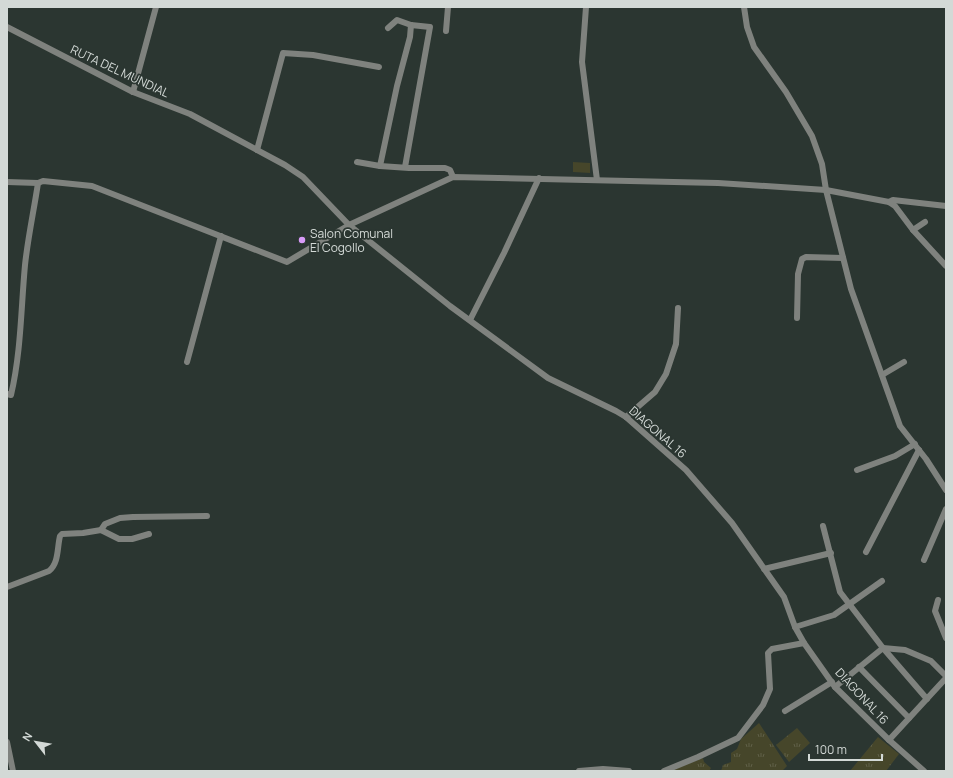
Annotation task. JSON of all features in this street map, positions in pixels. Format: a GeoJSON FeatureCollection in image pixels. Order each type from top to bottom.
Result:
{"type":"FeatureCollection","features":[{"type":"Feature","properties":{"kind":"street"},"geometry":{"type":"LineString","coordinates":[[133,92],[156,7]]}},
{"type":"Feature","properties":{"kind":"street"},"geometry":{"type":"LineString","coordinates":[[446,31],[448,7]]}},
{"type":"Feature","properties":{"kind":"street"},"geometry":{"type":"LineString","coordinates":[[586,7],[582,62],[597,180]]}},
{"type":"Feature","properties":{"kind":"street"},"geometry":{"type":"LineString","coordinates":[[744,7],[747,27],[754,46],[786,92],[812,136],[822,164],[826,190],[851,289],[900,426],[917,447],[946,490]]}},
{"type":"Feature","properties":{"kind":"street"},"geometry":{"type":"LineString","coordinates":[[388,28],[396,20],[411,25],[430,27],[405,167]]}},
{"type":"Feature","properties":{"kind":"street"},"geometry":{"type":"LineString","coordinates":[[380,166],[397,86],[410,37],[411,25]]}},
{"type":"Feature","properties":{"kind":"street","name":"RUTA DEL MUNDIAL"},"geometry":{"type":"LineString","coordinates":[[7,27],[133,92],[190,114],[246,144]]}},
{"type":"Feature","properties":{"kind":"street"},"geometry":{"type":"LineString","coordinates":[[257,150],[282,54],[313,55],[379,67]]}},
{"type":"Feature","properties":{"kind":"street","name":"DIAGONAL 16"},"geometry":{"type":"LineString","coordinates":[[246,144],[285,165],[303,177],[350,225],[450,306],[548,378],[626,417],[686,470],[732,523],[784,597],[795,626],[804,643],[833,684],[889,740],[924,771]]}},
{"type":"Feature","properties":{"kind":"street"},"geometry":{"type":"LineString","coordinates":[[357,162],[380,166],[445,168],[450,170],[453,177]]}},
{"type":"Feature","properties":{"kind":"street"},"geometry":{"type":"LineString","coordinates":[[7,182],[38,183],[43,181],[92,186],[287,262],[350,225],[453,177],[718,183],[826,190],[889,202],[895,206],[913,230],[946,266]]}},
{"type":"Feature","properties":{"kind":"street"},"geometry":{"type":"LineString","coordinates":[[470,320],[504,253],[539,178]]}},
{"type":"Feature","properties":{"kind":"street"},"geometry":{"type":"LineString","coordinates":[[7,394],[11,396],[14,383],[21,323],[25,264],[38,183]]}},
{"type":"Feature","properties":{"kind":"street"},"geometry":{"type":"LineString","coordinates":[[889,202],[893,200],[946,206]]}},
{"type":"Feature","properties":{"kind":"street"},"geometry":{"type":"LineString","coordinates":[[913,230],[925,222]]}},
{"type":"Feature","properties":{"kind":"street"},"geometry":{"type":"LineString","coordinates":[[187,362],[221,236]]}},
{"type":"Feature","properties":{"kind":"street"},"geometry":{"type":"LineString","coordinates":[[797,318],[798,274],[802,259],[806,257],[843,258]]}},
{"type":"Feature","properties":{"kind":"street"},"geometry":{"type":"LineString","coordinates":[[626,417],[655,392],[666,374],[676,344],[678,308]]}},
{"type":"Feature","properties":{"kind":"street"},"geometry":{"type":"LineString","coordinates":[[882,376],[904,362]]}},
{"type":"Feature","properties":{"kind":"street"},"geometry":{"type":"LineString","coordinates":[[857,470],[917,447]]}},
{"type":"Feature","properties":{"kind":"street"},"geometry":{"type":"LineString","coordinates":[[866,552],[917,447]]}},
{"type":"Feature","properties":{"kind":"street"},"geometry":{"type":"LineString","coordinates":[[924,560],[946,509]]}},
{"type":"Feature","properties":{"kind":"street"},"geometry":{"type":"LineString","coordinates":[[101,530],[105,524],[120,518],[133,516],[207,516]]}},
{"type":"Feature","properties":{"kind":"street"},"geometry":{"type":"LineString","coordinates":[[823,526],[840,592],[883,648],[927,699]]}},
{"type":"Feature","properties":{"kind":"street"},"geometry":{"type":"LineString","coordinates":[[7,587],[49,571],[53,568],[56,562],[60,536],[62,534],[101,530],[119,539],[132,540],[149,534]]}},
{"type":"Feature","properties":{"kind":"street"},"geometry":{"type":"LineString","coordinates":[[764,569],[831,554]]}},
{"type":"Feature","properties":{"kind":"street"},"geometry":{"type":"LineString","coordinates":[[795,626],[834,615],[882,582]]}},
{"type":"Feature","properties":{"kind":"street"},"geometry":{"type":"LineString","coordinates":[[938,600],[935,611],[946,638]]}},
{"type":"Feature","properties":{"kind":"street"},"geometry":{"type":"LineString","coordinates":[[664,771],[738,738],[763,705],[770,689],[768,653],[772,649],[804,643]]}},
{"type":"Feature","properties":{"kind":"street"},"geometry":{"type":"LineString","coordinates":[[785,711],[833,684],[859,667],[883,648],[905,650],[931,661],[946,677],[889,740]]}},
{"type":"Feature","properties":{"kind":"street"},"geometry":{"type":"LineString","coordinates":[[859,667],[909,718]]}},
{"type":"Feature","properties":{"kind":"street"},"geometry":{"type":"LineString","coordinates":[[7,742],[13,771]]}},
{"type":"Feature","properties":{"kind":"street"},"geometry":{"type":"LineString","coordinates":[[579,771],[603,769],[629,771]]}},
{"type":"Feature","properties":{"kind":"green space"},"geometry":{"type":"Polygon","coordinates":[[[573,162],[590,163],[590,173],[573,172],[573,162]]]}},
{"type":"Feature","properties":{"kind":"green space"},"geometry":{"type":"Polygon","coordinates":[[[759,723],[787,766],[782,771],[721,771],[723,765],[731,762],[731,753],[737,749],[741,739],[759,723]]]}},
{"type":"Feature","properties":{"kind":"green space"},"geometry":{"type":"Polygon","coordinates":[[[797,728],[810,743],[789,762],[776,745],[797,728]]]}},
{"type":"Feature","properties":{"kind":"green space"},"geometry":{"type":"Polygon","coordinates":[[[878,737],[899,754],[886,771],[850,771],[878,737]]]}},
{"type":"Feature","properties":{"kind":"green space"},"geometry":{"type":"Polygon","coordinates":[[[703,758],[704,762],[711,768],[709,771],[670,771],[703,758]]]}},
{"type":"Feature","properties":{"kind":"place","name":"Salon Comunal El Cogollo"},"geometry":{"type":"Point","coordinates":[302,240]}}]}
